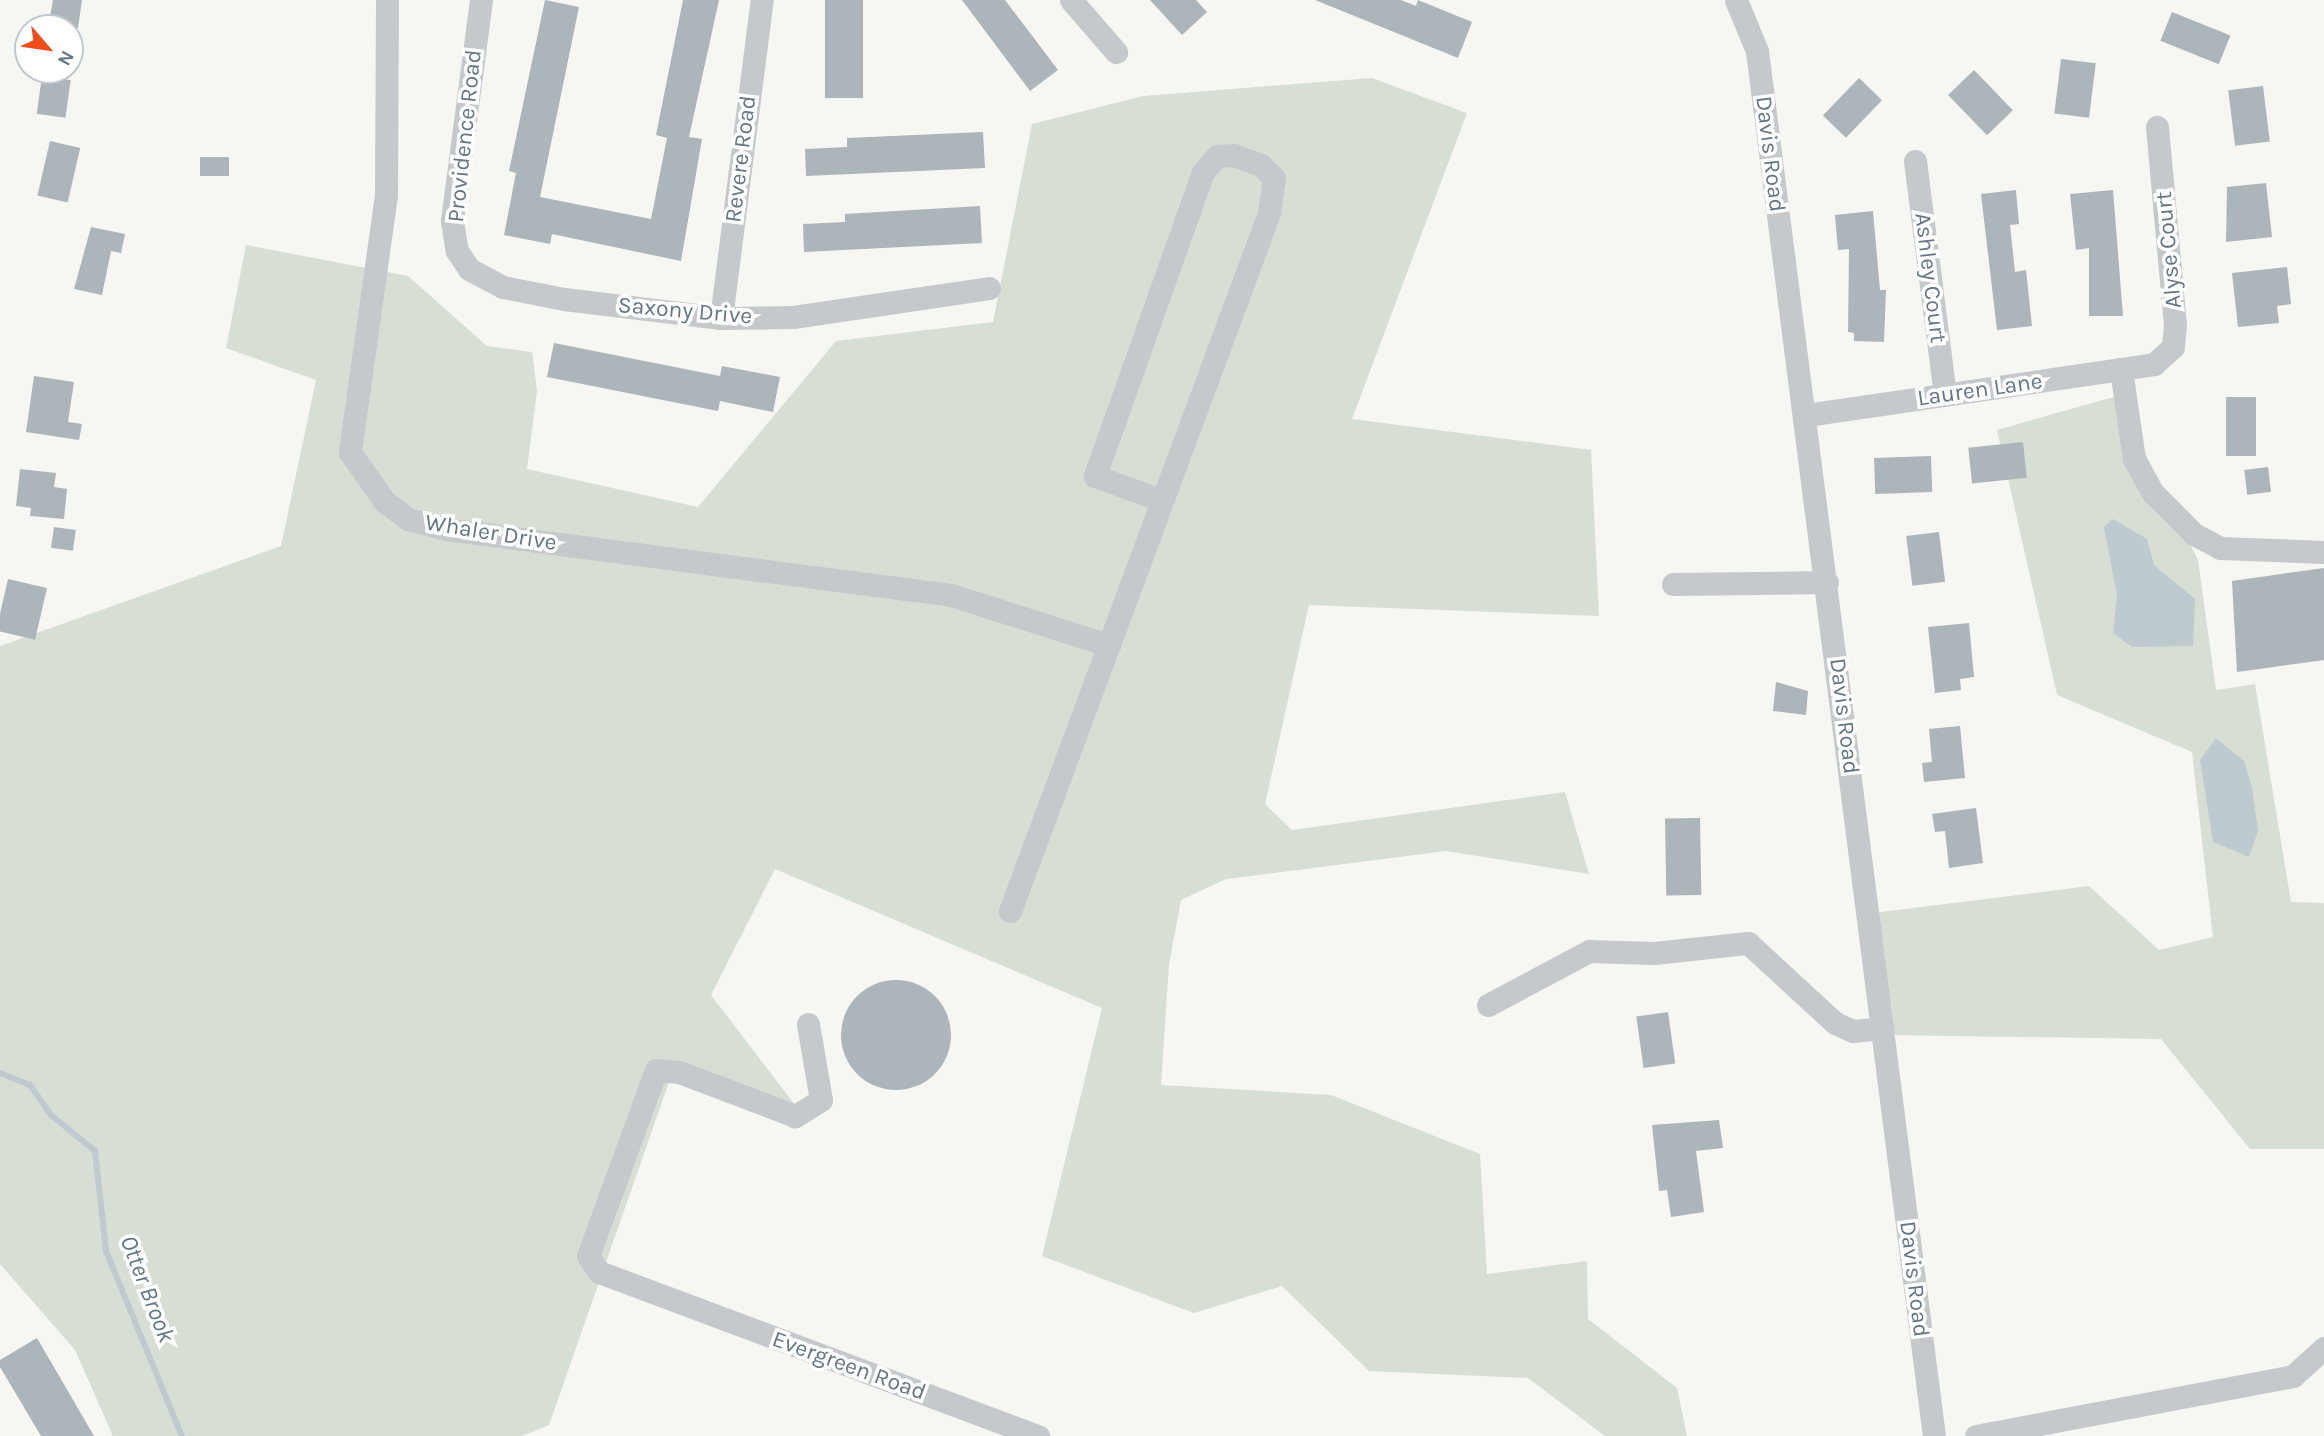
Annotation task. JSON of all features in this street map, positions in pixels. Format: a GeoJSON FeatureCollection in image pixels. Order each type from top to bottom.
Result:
{"type":"FeatureCollection","features":[{"type":"Feature","properties":{"kind":"street","name":"Whaler Drive"},"geometry":{"type":"LineString","coordinates":[[387,0],[386,195],[350,452],[384,501],[408,519],[445,529],[951,594],[1109,645]]}},
{"type":"Feature","properties":{"kind":"street","name":"Providence Road"},"geometry":{"type":"LineString","coordinates":[[469,269],[457,251],[453,222],[481,0]]}},
{"type":"Feature","properties":{"kind":"street","name":"Revere Road"},"geometry":{"type":"LineString","coordinates":[[721,318],[762,0]]}},
{"type":"Feature","properties":{"kind":"street"},"geometry":{"type":"LineString","coordinates":[[1071,0],[1116,51]]}},
{"type":"Feature","properties":{"kind":"street","name":"Davis Road"},"geometry":{"type":"LineString","coordinates":[[1736,0],[1757,51],[1806,415],[1934,1436]]}},
{"type":"Feature","properties":{"kind":"street","name":"Alyse Court"},"geometry":{"type":"LineString","coordinates":[[2154,364],[2173,347],[2175,325],[2157,127]]}},
{"type":"Feature","properties":{"kind":"street"},"geometry":{"type":"LineString","coordinates":[[1010,911],[1269,213],[1274,178],[1261,165],[1234,155],[1217,156],[1203,172],[1095,476],[1161,500]]}},
{"type":"Feature","properties":{"kind":"street","name":"Ashley Court"},"geometry":{"type":"LineString","coordinates":[[1915,161],[1945,395]]}},
{"type":"Feature","properties":{"kind":"street","name":"Saxony Drive"},"geometry":{"type":"LineString","coordinates":[[469,269],[503,286],[564,299],[721,318],[793,317],[989,288]]}},
{"type":"Feature","properties":{"kind":"street","name":"Lauren Lane"},"geometry":{"type":"LineString","coordinates":[[1806,415],[2154,364]]}},
{"type":"Feature","properties":{"kind":"street"},"geometry":{"type":"LineString","coordinates":[[2121,369],[2134,459],[2153,493],[2194,534],[2220,548],[2324,552]]}},
{"type":"Feature","properties":{"kind":"street"},"geometry":{"type":"LineString","coordinates":[[1673,584],[1827,582]]}},
{"type":"Feature","properties":{"kind":"street"},"geometry":{"type":"LineString","coordinates":[[1488,1005],[1589,951],[1654,953],[1748,943],[1835,1023],[1853,1031],[1883,1028]]}},
{"type":"Feature","properties":{"kind":"street","name":"Evergreen Road"},"geometry":{"type":"LineString","coordinates":[[808,1024],[821,1100],[795,1116],[679,1072],[656,1070],[589,1256],[599,1272],[1038,1436]]}},
{"type":"Feature","properties":{"kind":"street"},"geometry":{"type":"LineString","coordinates":[[1976,1436],[2293,1376],[2324,1348]]}},
{"type":"Feature","properties":{"kind":"shaded area"},"geometry":{"type":"Polygon","coordinates":[[[1372,78],[1467,113],[1352,419],[1591,450],[1599,616],[1309,605],[1265,804],[1292,830],[1565,792],[1589,874],[1446,851],[1226,879],[1181,900],[1169,964],[1161,1085],[1331,1095],[1480,1154],[1487,1274],[1587,1261],[1588,1319],[1677,1388],[1687,1436],[1605,1436],[1528,1378],[1369,1371],[1282,1286],[1194,1313],[1042,1256],[1102,1008],[775,869],[711,995],[801,1113],[675,1065],[549,1425],[522,1436],[113,1436],[75,1350],[0,1264],[0,646],[281,546],[316,380],[226,348],[246,245],[408,276],[487,346],[532,352],[537,391],[527,469],[698,507],[836,341],[993,322],[1032,124],[1143,96],[1372,78]]]}},
{"type":"Feature","properties":{"kind":"shaded area"},"geometry":{"type":"Polygon","coordinates":[[[2117,396],[2198,560],[2216,690],[2255,684],[2291,902],[2324,903],[2324,1149],[2250,1149],[2161,1039],[1888,1035],[1873,913],[2089,886],[2159,950],[2213,937],[2192,752],[2057,695],[1997,430],[2117,396]]]}},
{"type":"Feature","properties":{"kind":"shaded area"},"geometry":{"type":"Polygon","coordinates":[[[2113,519],[2147,539],[2154,565],[2195,599],[2193,646],[2132,647],[2113,633],[2117,596],[2104,527],[2113,519]]]}},
{"type":"Feature","properties":{"kind":"shaded area"},"geometry":{"type":"Polygon","coordinates":[[[2216,738],[2244,761],[2252,787],[2258,831],[2249,857],[2213,842],[2200,760],[2216,738]]]}},
{"type":"Feature","properties":{"kind":"building"},"geometry":{"type":"Polygon","coordinates":[[[53,0],[82,0],[80,14],[50,14],[53,0]]]}},
{"type":"Feature","properties":{"kind":"building"},"geometry":{"type":"Polygon","coordinates":[[[545,0],[579,7],[540,197],[651,219],[667,138],[656,135],[683,0],[719,0],[689,137],[702,139],[681,261],[552,234],[550,244],[504,235],[516,173],[509,171],[545,0]]]}},
{"type":"Feature","properties":{"kind":"building"},"geometry":{"type":"Polygon","coordinates":[[[825,0],[863,0],[863,98],[825,98],[825,0]]]}},
{"type":"Feature","properties":{"kind":"building"},"geometry":{"type":"Polygon","coordinates":[[[962,0],[1005,0],[1058,70],[1030,91],[962,0]]]}},
{"type":"Feature","properties":{"kind":"building"},"geometry":{"type":"Polygon","coordinates":[[[1150,0],[1196,0],[1207,12],[1182,35],[1150,0]]]}},
{"type":"Feature","properties":{"kind":"building"},"geometry":{"type":"Polygon","coordinates":[[[1315,0],[1401,0],[1416,6],[1418,0],[1472,22],[1458,58],[1315,0]]]}},
{"type":"Feature","properties":{"kind":"building"},"geometry":{"type":"Polygon","coordinates":[[[2172,12],[2230,36],[2219,64],[2160,41],[2172,12]]]}},
{"type":"Feature","properties":{"kind":"building"},"geometry":{"type":"Polygon","coordinates":[[[2061,59],[2096,63],[2089,118],[2054,114],[2061,59]]]}},
{"type":"Feature","properties":{"kind":"building"},"geometry":{"type":"Polygon","coordinates":[[[1974,70],[2013,110],[1987,135],[1948,95],[1974,70]]]}},
{"type":"Feature","properties":{"kind":"building"},"geometry":{"type":"Polygon","coordinates":[[[1859,78],[1882,100],[1846,138],[1823,115],[1859,78]]]}},
{"type":"Feature","properties":{"kind":"building"},"geometry":{"type":"Polygon","coordinates":[[[41,84],[70,84],[65,118],[37,114],[41,84]]]}},
{"type":"Feature","properties":{"kind":"building"},"geometry":{"type":"Polygon","coordinates":[[[2263,86],[2270,142],[2235,146],[2228,90],[2263,86]]]}},
{"type":"Feature","properties":{"kind":"building"},"geometry":{"type":"Polygon","coordinates":[[[983,132],[985,168],[806,176],[805,149],[847,147],[847,138],[983,132]]]}},
{"type":"Feature","properties":{"kind":"building"},"geometry":{"type":"Polygon","coordinates":[[[50,141],[80,148],[68,203],[37,196],[50,141]]]}},
{"type":"Feature","properties":{"kind":"building"},"geometry":{"type":"Polygon","coordinates":[[[200,157],[229,157],[229,176],[200,176],[200,157]]]}},
{"type":"Feature","properties":{"kind":"building"},"geometry":{"type":"Polygon","coordinates":[[[2266,183],[2272,237],[2226,242],[2227,187],[2266,183]]]}},
{"type":"Feature","properties":{"kind":"building"},"geometry":{"type":"Polygon","coordinates":[[[2016,190],[2019,224],[2010,225],[2015,272],[2026,270],[2032,326],[1997,330],[1981,194],[2016,190]]]}},
{"type":"Feature","properties":{"kind":"building"},"geometry":{"type":"Polygon","coordinates":[[[2113,190],[2123,316],[2089,316],[2089,248],[2076,250],[2070,194],[2113,190]]]}},
{"type":"Feature","properties":{"kind":"building"},"geometry":{"type":"Polygon","coordinates":[[[980,206],[982,243],[804,252],[803,224],[845,222],[845,214],[980,206]]]}},
{"type":"Feature","properties":{"kind":"building"},"geometry":{"type":"Polygon","coordinates":[[[1873,211],[1880,290],[1886,290],[1884,342],[1854,341],[1854,333],[1848,332],[1849,249],[1838,250],[1835,215],[1873,211]]]}},
{"type":"Feature","properties":{"kind":"building"},"geometry":{"type":"Polygon","coordinates":[[[91,227],[125,234],[121,253],[111,251],[102,295],[74,289],[91,227]]]}},
{"type":"Feature","properties":{"kind":"building"},"geometry":{"type":"Polygon","coordinates":[[[2287,267],[2291,304],[2277,306],[2279,323],[2238,327],[2232,273],[2287,267]]]}},
{"type":"Feature","properties":{"kind":"building"},"geometry":{"type":"Polygon","coordinates":[[[554,343],[720,376],[722,366],[780,377],[773,412],[720,401],[718,411],[547,377],[554,343]]]}},
{"type":"Feature","properties":{"kind":"building"},"geometry":{"type":"Polygon","coordinates":[[[34,376],[74,382],[68,422],[82,424],[79,440],[26,432],[34,376]]]}},
{"type":"Feature","properties":{"kind":"building"},"geometry":{"type":"Polygon","coordinates":[[[2226,397],[2256,397],[2256,456],[2226,456],[2226,397]]]}},
{"type":"Feature","properties":{"kind":"building"},"geometry":{"type":"Polygon","coordinates":[[[2023,442],[2027,478],[1972,484],[1968,448],[2023,442]]]}},
{"type":"Feature","properties":{"kind":"building"},"geometry":{"type":"Polygon","coordinates":[[[1931,456],[1932,492],[1875,494],[1874,458],[1931,456]]]}},
{"type":"Feature","properties":{"kind":"building"},"geometry":{"type":"Polygon","coordinates":[[[2268,467],[2271,492],[2247,495],[2244,470],[2268,467]]]}},
{"type":"Feature","properties":{"kind":"building"},"geometry":{"type":"Polygon","coordinates":[[[20,469],[56,473],[54,487],[67,489],[64,519],[30,516],[31,508],[16,506],[20,469]]]}},
{"type":"Feature","properties":{"kind":"building"},"geometry":{"type":"Polygon","coordinates":[[[54,527],[76,530],[73,551],[51,548],[54,527]]]}},
{"type":"Feature","properties":{"kind":"building"},"geometry":{"type":"Polygon","coordinates":[[[1939,532],[1945,582],[1912,586],[1906,536],[1939,532]]]}},
{"type":"Feature","properties":{"kind":"building"},"geometry":{"type":"Polygon","coordinates":[[[2324,568],[2324,660],[2237,672],[2232,581],[2324,568]]]}},
{"type":"Feature","properties":{"kind":"building"},"geometry":{"type":"Polygon","coordinates":[[[8,579],[47,588],[35,640],[0,632],[0,614],[8,579]]]}},
{"type":"Feature","properties":{"kind":"building"},"geometry":{"type":"Polygon","coordinates":[[[1969,623],[1974,677],[1960,679],[1961,690],[1935,693],[1928,627],[1969,623]]]}},
{"type":"Feature","properties":{"kind":"building"},"geometry":{"type":"Polygon","coordinates":[[[1776,682],[1808,691],[1806,715],[1773,711],[1776,682]]]}},
{"type":"Feature","properties":{"kind":"building"},"geometry":{"type":"Polygon","coordinates":[[[1960,726],[1965,778],[1924,782],[1922,763],[1932,762],[1929,729],[1960,726]]]}},
{"type":"Feature","properties":{"kind":"building"},"geometry":{"type":"Polygon","coordinates":[[[1976,808],[1983,863],[1949,868],[1945,831],[1935,832],[1932,814],[1976,808]]]}},
{"type":"Feature","properties":{"kind":"building"},"geometry":{"type":"Polygon","coordinates":[[[1700,818],[1701,895],[1666,896],[1665,819],[1700,818]]]}},
{"type":"Feature","properties":{"kind":"building"},"geometry":{"type":"Polygon","coordinates":[[[896,980],[917,985],[935,996],[946,1014],[951,1035],[946,1056],[935,1074],[917,1085],[896,1090],[875,1085],[857,1074],[846,1056],[841,1035],[846,1014],[857,996],[875,985],[896,980]]]}},
{"type":"Feature","properties":{"kind":"building"},"geometry":{"type":"Polygon","coordinates":[[[1668,1012],[1675,1063],[1644,1068],[1636,1016],[1668,1012]]]}},
{"type":"Feature","properties":{"kind":"building"},"geometry":{"type":"Polygon","coordinates":[[[1719,1120],[1723,1148],[1696,1151],[1704,1212],[1671,1217],[1667,1190],[1659,1191],[1652,1125],[1719,1120]]]}},
{"type":"Feature","properties":{"kind":"building"},"geometry":{"type":"Polygon","coordinates":[[[37,1338],[94,1436],[41,1436],[0,1367],[0,1360],[37,1338]]]}},
{"type":"Feature","properties":{"kind":"waterway","name":"Otter Brook"},"geometry":{"type":"LineString","coordinates":[[0,1073],[30,1085],[51,1115],[95,1151],[106,1251],[182,1436]]}}]}
